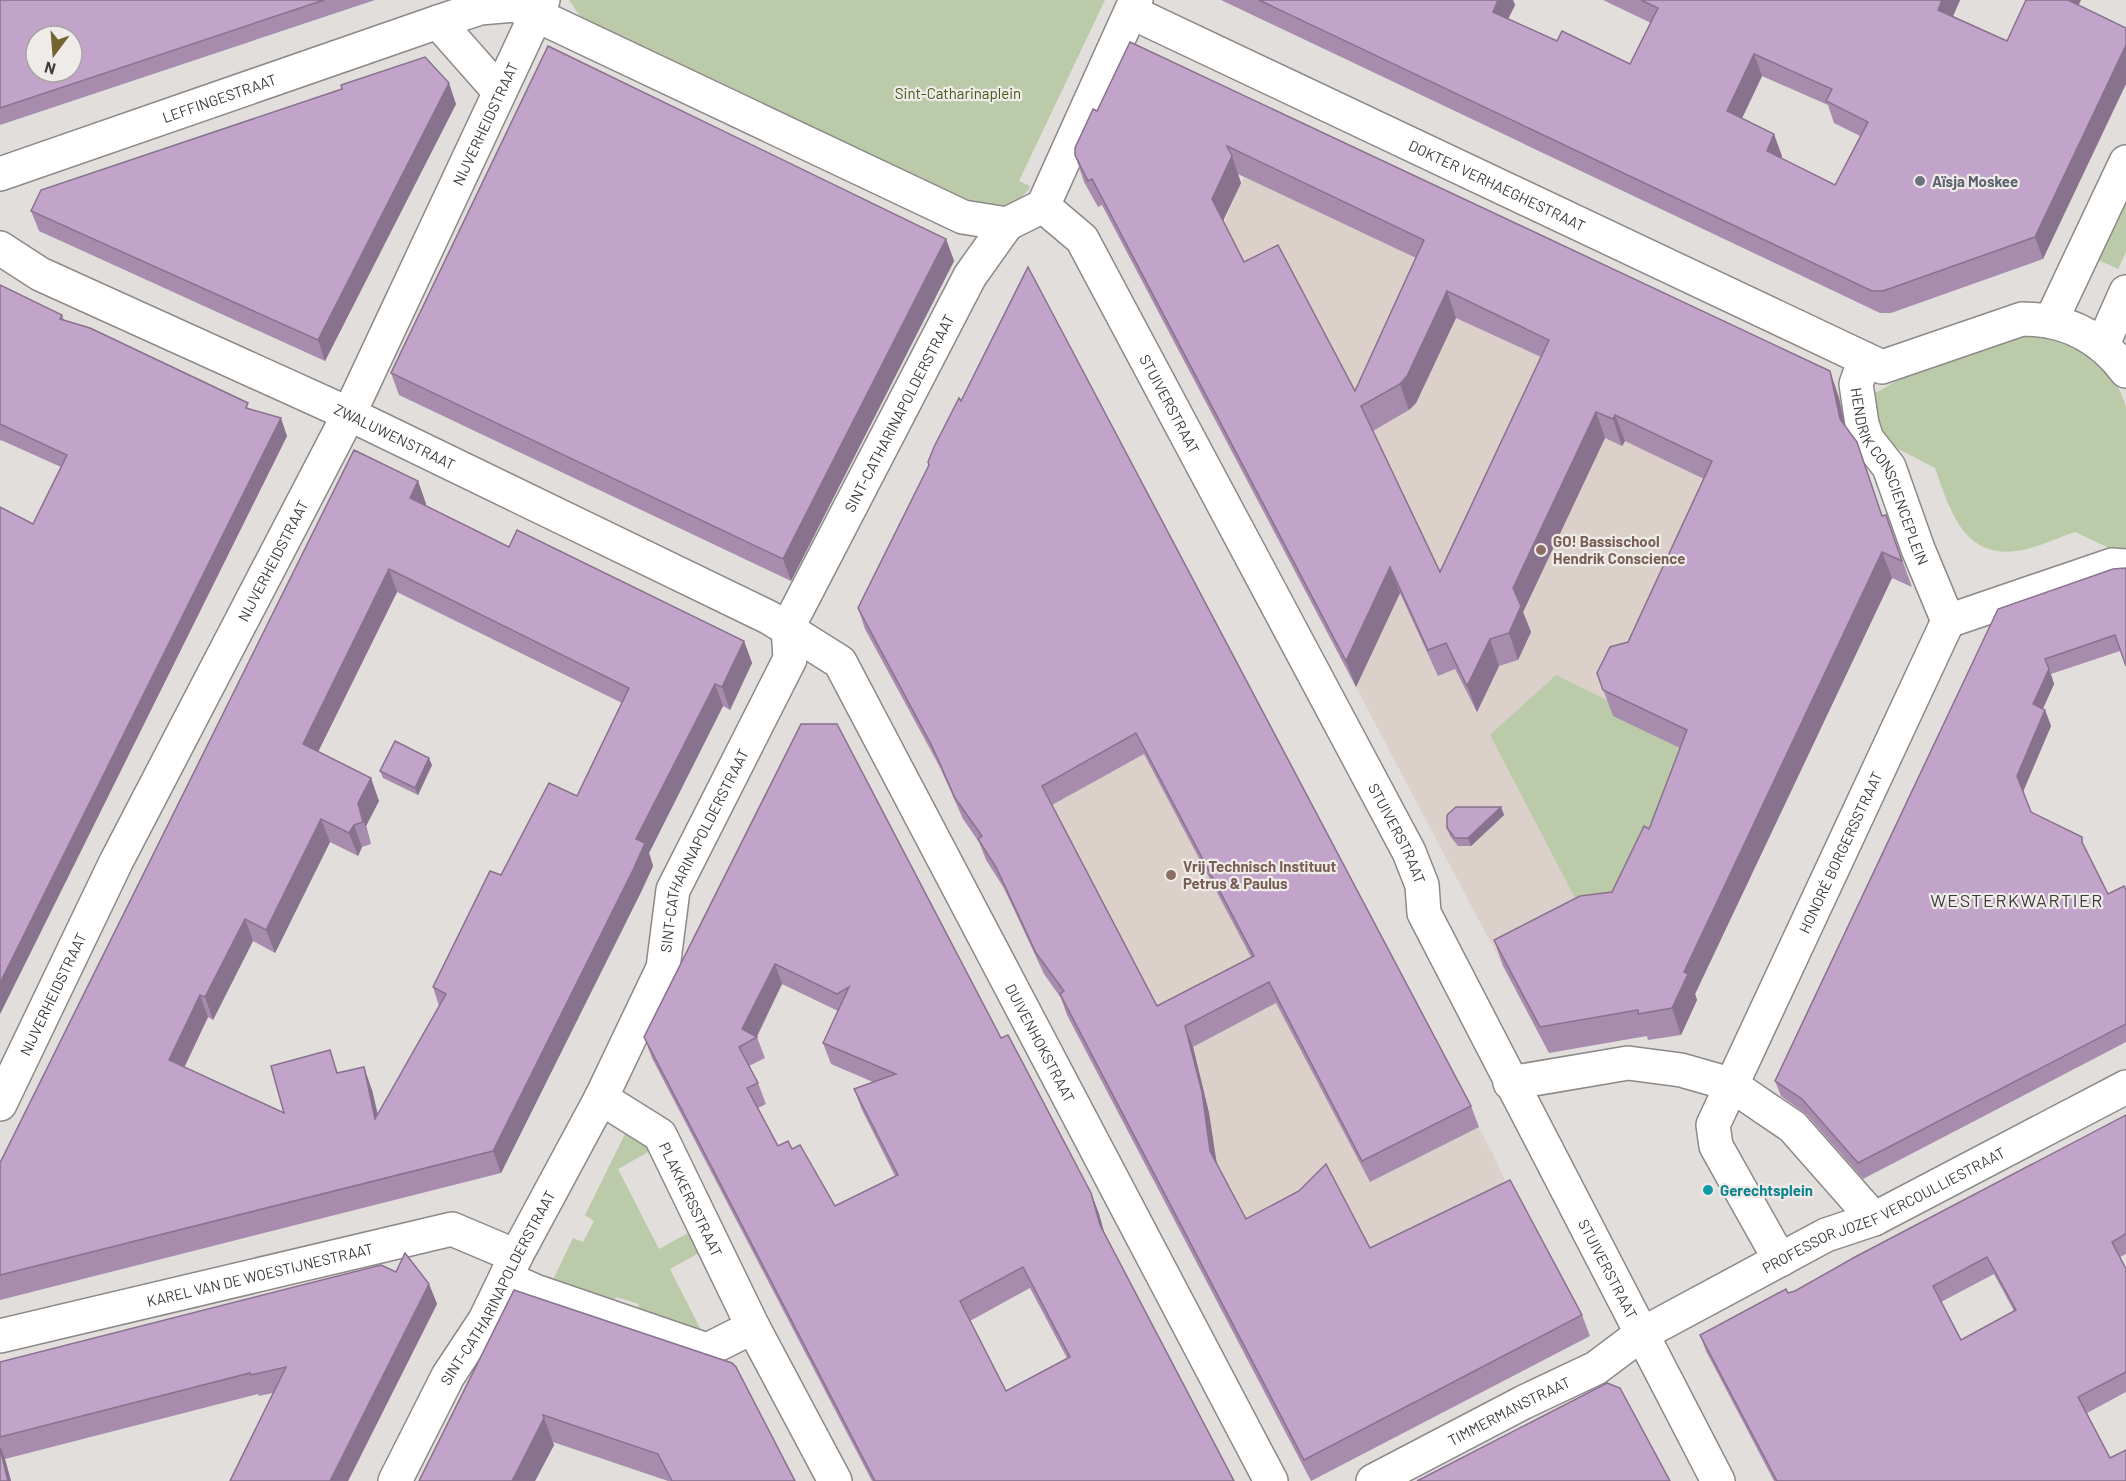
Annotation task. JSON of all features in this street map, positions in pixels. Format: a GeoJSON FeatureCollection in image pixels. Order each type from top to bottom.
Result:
{"type":"FeatureCollection","features":[{"type":"Feature","properties":{"kind":"street","name":"LEFFINGESTRAAT"},"geometry":{"type":"LineString","coordinates":[[0,174],[480,8],[516,5],[540,7]]}},
{"type":"Feature","properties":{"kind":"street"},"geometry":{"type":"LineString","coordinates":[[540,7],[963,217],[1007,224],[1043,206],[1134,6]]}},
{"type":"Feature","properties":{"kind":"street","name":"DOKTER VERHAEGHESTRAAT"},"geometry":{"type":"LineString","coordinates":[[1134,6],[1865,359]]}},
{"type":"Feature","properties":{"kind":"street","name":"NIJVERHEIDSTRAAT"},"geometry":{"type":"LineString","coordinates":[[0,1104],[116,862],[349,414],[498,90],[540,7]]}},
{"type":"Feature","properties":{"kind":"street"},"geometry":{"type":"LineString","coordinates":[[438,22],[498,90]]}},
{"type":"Feature","properties":{"kind":"street"},"geometry":{"type":"LineString","coordinates":[[2051,321],[2126,162]]}},
{"type":"Feature","properties":{"kind":"street","name":"STUIVERSTRAAT"},"geometry":{"type":"LineString","coordinates":[[1043,206],[1082,239],[1409,852],[1422,885],[1424,913],[1718,1481]]}},
{"type":"Feature","properties":{"kind":"street","name":"SINT-CATHARINAPOLDERSTRAAT"},"geometry":{"type":"LineString","coordinates":[[395,1481],[448,1376],[485,1320],[601,1098],[663,968],[674,890],[790,659],[788,627],[970,276],[1007,224]]}},
{"type":"Feature","properties":{"kind":"street","name":"ZWALUWENSTRAAT"},"geometry":{"type":"LineString","coordinates":[[0,248],[40,274],[349,414],[788,627]]}},
{"type":"Feature","properties":{"kind":"street"},"geometry":{"type":"LineString","coordinates":[[2103,344],[2126,292]]}},
{"type":"Feature","properties":{"kind":"street","name":"HENDRIK CONSCIENCEPLEIN"},"geometry":{"type":"LineString","coordinates":[[1948,621],[1918,549],[1889,467],[1868,439],[1862,424],[1856,384],[1865,359],[1882,367],[2022,319],[2051,321],[2083,332],[2103,344],[2126,371]]}},
{"type":"Feature","properties":{"kind":"street"},"geometry":{"type":"LineString","coordinates":[[1948,621],[2119,566]]}},
{"type":"Feature","properties":{"kind":"street","name":"HONORÉ BORGERSSTRAAT"},"geometry":{"type":"LineString","coordinates":[[1730,1084],[1948,621]]}},
{"type":"Feature","properties":{"kind":"street","name":"DUIVENHOKSTRAAT"},"geometry":{"type":"LineString","coordinates":[[788,627],[840,662],[1271,1481]]}},
{"type":"Feature","properties":{"kind":"street"},"geometry":{"type":"LineString","coordinates":[[1510,1083],[1628,1063],[1681,1070],[1730,1084],[1793,1127],[1874,1219]]}},
{"type":"Feature","properties":{"kind":"street"},"geometry":{"type":"LineString","coordinates":[[1730,1084],[1713,1125],[1716,1146],[1780,1260]]}},
{"type":"Feature","properties":{"kind":"street","name":"PROFESSOR JOZEF VERCOULLIESTRAAT"},"geometry":{"type":"LineString","coordinates":[[1641,1335],[1826,1235],[1874,1219],[2126,1087]]}},
{"type":"Feature","properties":{"kind":"street","name":"PLAKKERSSTRAAT"},"geometry":{"type":"LineString","coordinates":[[601,1098],[660,1135],[753,1328],[835,1481]]}},
{"type":"Feature","properties":{"kind":"street","name":"KAREL VAN DE WOESTIJNESTRAAT"},"geometry":{"type":"LineString","coordinates":[[0,1336],[452,1228],[511,1267]]}},
{"type":"Feature","properties":{"kind":"street"},"geometry":{"type":"LineString","coordinates":[[511,1267],[535,1291],[707,1350],[753,1328]]}},
{"type":"Feature","properties":{"kind":"street","name":"TIMMERMANSTRAAT"},"geometry":{"type":"LineString","coordinates":[[1373,1481],[1596,1368],[1641,1335]]}},
{"type":"Feature","properties":{"kind":"shaded area","name":"GO! Bassischool Hendrik Conscience"},"geometry":{"type":"Polygon","coordinates":[[[1244,177],[1842,399],[1854,440],[1588,923],[1503,966],[1169,333],[1254,288],[1222,227],[1244,177]]]}},
{"type":"Feature","properties":{"kind":"shaded area","name":"Vrij Technisch Instituut Petrus & Paulus"},"geometry":{"type":"Polygon","coordinates":[[[1084,379],[1494,1156],[1510,1191],[1314,1311],[1067,1015],[1069,1013],[889,673],[893,671],[885,666],[885,656],[881,658],[865,629],[935,488],[1084,379]]]}},
{"type":"Feature","properties":{"kind":"green space","name":"Sint-Catharinaplein"},"geometry":{"type":"Polygon","coordinates":[[[569,0],[1105,0],[1019,181],[1030,186],[1029,189],[1013,203],[994,207],[979,205],[591,22],[580,16],[569,0]]]}},
{"type":"Feature","properties":{"kind":"green space"},"geometry":{"type":"Polygon","coordinates":[[[2126,196],[2126,252],[2118,269],[2096,259],[2126,196]]]}},
{"type":"Feature","properties":{"kind":"green space"},"geometry":{"type":"Polygon","coordinates":[[[2034,334],[2064,343],[2092,358],[2113,379],[2121,393],[2126,408],[2126,556],[2075,532],[2027,549],[2006,552],[1989,549],[1975,542],[1964,531],[1947,502],[1935,468],[1883,441],[1867,396],[1900,379],[1949,359],[2034,334]]]}},
{"type":"Feature","properties":{"kind":"green space"},"geometry":{"type":"Polygon","coordinates":[[[1556,675],[1607,700],[1682,749],[1622,918],[1588,923],[1490,735],[1556,675]]]}},
{"type":"Feature","properties":{"kind":"green space"},"geometry":{"type":"Polygon","coordinates":[[[626,1132],[646,1145],[650,1151],[618,1169],[659,1249],[688,1233],[693,1235],[700,1249],[699,1253],[670,1269],[704,1336],[635,1315],[639,1304],[616,1297],[612,1307],[550,1286],[573,1238],[583,1242],[594,1221],[585,1215],[626,1132]]]}},
{"type":"Feature","properties":{"kind":"building"},"geometry":{"type":"Polygon","coordinates":[[[0,0],[324,0],[84,80],[84,24],[24,24],[24,84],[72,84],[0,108],[0,0]]]}},
{"type":"Feature","properties":{"kind":"building"},"geometry":{"type":"Polygon","coordinates":[[[1259,0],[1498,0],[1493,12],[1557,41],[1562,31],[1630,64],[1658,8],[1641,0],[1942,0],[1938,10],[2007,41],[2026,0],[2068,0],[2126,28],[2126,45],[2035,237],[1883,291],[1872,291],[1259,0]],[[1754,54],[1727,111],[1774,134],[1767,151],[1835,185],[1868,122],[1826,101],[1832,89],[1754,54]]]}},
{"type":"Feature","properties":{"kind":"building"},"geometry":{"type":"Polygon","coordinates":[[[1130,42],[1830,371],[1840,419],[1857,442],[1882,516],[1886,515],[1902,561],[1882,552],[1684,972],[1688,974],[1672,1008],[1638,1014],[1638,1010],[1540,1027],[1494,940],[1580,896],[1612,892],[1644,826],[1649,829],[1687,730],[1603,690],[1597,673],[1610,647],[1628,642],[1712,461],[1615,415],[1613,419],[1596,412],[1513,588],[1521,606],[1509,633],[1490,639],[1467,686],[1446,643],[1428,650],[1390,567],[1346,661],[1092,179],[1088,181],[1075,155],[1075,148],[1093,109],[1097,111],[1130,42]],[[1227,146],[1232,156],[1212,199],[1244,262],[1278,245],[1355,391],[1424,240],[1227,146]],[[1447,291],[1407,376],[1400,384],[1361,406],[1440,572],[1549,340],[1447,291]]]}},
{"type":"Feature","properties":{"kind":"building"},"geometry":{"type":"Polygon","coordinates":[[[548,46],[946,239],[783,559],[391,373],[548,46]]]}},
{"type":"Feature","properties":{"kind":"building"},"geometry":{"type":"Polygon","coordinates":[[[425,57],[449,83],[318,340],[31,211],[41,190],[342,89],[341,85],[425,57]]]}},
{"type":"Feature","properties":{"kind":"building","name":"Vrij Technisch Instituut Petrus & Paulus"},"geometry":{"type":"Polygon","coordinates":[[[1028,267],[1471,1106],[1362,1161],[1269,982],[1185,1026],[1202,1092],[1210,1151],[1246,1219],[1299,1191],[1326,1164],[1370,1248],[1510,1180],[1582,1315],[1304,1460],[1060,994],[1064,991],[1036,953],[996,867],[978,839],[982,836],[955,798],[932,746],[858,608],[929,465],[934,447],[959,398],[961,401],[1028,267]],[[1136,733],[1042,786],[1157,1006],[1254,956],[1136,733]]]}},
{"type":"Feature","properties":{"kind":"building"},"geometry":{"type":"Polygon","coordinates":[[[0,285],[62,315],[60,319],[90,328],[248,403],[246,408],[281,418],[0,983],[0,507],[33,524],[67,455],[0,424],[0,285]]]}},
{"type":"Feature","properties":{"kind":"building"},"geometry":{"type":"Polygon","coordinates":[[[354,450],[418,481],[410,498],[509,547],[517,530],[744,641],[722,687],[715,684],[636,839],[645,843],[633,870],[493,1151],[0,1275],[0,1163],[354,450]],[[389,569],[303,744],[371,778],[358,803],[363,822],[354,825],[349,833],[321,819],[266,930],[245,919],[205,997],[200,995],[169,1060],[284,1113],[271,1066],[330,1050],[337,1073],[364,1067],[375,1119],[446,994],[433,987],[490,871],[501,875],[549,783],[577,796],[629,688],[389,569]]]}},
{"type":"Feature","properties":{"kind":"building"},"geometry":{"type":"Polygon","coordinates":[[[2126,568],[2126,666],[2115,635],[2045,659],[2049,669],[2033,704],[2045,710],[2017,776],[2031,812],[2082,837],[2082,842],[2108,894],[2124,886],[2126,890],[2126,1024],[1858,1163],[1802,1099],[1775,1081],[1998,609],[2113,569],[2126,568]]]}},
{"type":"Feature","properties":{"kind":"building"},"geometry":{"type":"Polygon","coordinates":[[[801,724],[837,724],[1001,1038],[1008,1035],[1091,1193],[1100,1225],[1234,1481],[875,1481],[644,1037],[801,724]],[[775,964],[742,1029],[757,1037],[739,1047],[758,1083],[747,1088],[778,1146],[788,1141],[792,1149],[800,1145],[835,1206],[898,1175],[854,1089],[896,1074],[823,1043],[849,987],[837,994],[775,964]],[[1023,1267],[960,1301],[1006,1391],[1070,1357],[1023,1267]]]}},
{"type":"Feature","properties":{"kind":"building"},"geometry":{"type":"Polygon","coordinates":[[[395,741],[429,758],[415,788],[380,771],[395,741]]]}},
{"type":"Feature","properties":{"kind":"building"},"geometry":{"type":"Polygon","coordinates":[[[1456,807],[1501,807],[1468,838],[1455,838],[1447,828],[1447,815],[1456,807]]]}},
{"type":"Feature","properties":{"kind":"building"},"geometry":{"type":"Polygon","coordinates":[[[2126,1115],[2126,1234],[2112,1242],[2126,1269],[2126,1372],[2078,1397],[2110,1458],[2126,1450],[2126,1481],[1777,1481],[1700,1335],[1786,1289],[1788,1293],[1795,1291],[1855,1257],[2126,1115]],[[1987,1257],[1933,1286],[1961,1340],[2016,1310],[1987,1257]]]}},
{"type":"Feature","properties":{"kind":"building"},"geometry":{"type":"Polygon","coordinates":[[[405,1253],[429,1284],[330,1481],[230,1481],[286,1367],[251,1375],[250,1373],[0,1437],[0,1362],[381,1265],[396,1272],[405,1253]]]}},
{"type":"Feature","properties":{"kind":"building"},"geometry":{"type":"Polygon","coordinates":[[[514,1290],[732,1363],[795,1481],[672,1481],[658,1454],[543,1415],[544,1418],[512,1481],[419,1481],[514,1290]]]}},
{"type":"Feature","properties":{"kind":"building"},"geometry":{"type":"Polygon","coordinates":[[[1607,1383],[1620,1388],[1670,1481],[1417,1481],[1607,1383]]]}},
{"type":"Feature","properties":{"kind":"building"},"geometry":{"type":"Polygon","coordinates":[[[0,1448],[8,1481],[0,1481],[0,1448]]]}},
{"type":"Feature","properties":{"kind":"place","name":"Aïsja Moskee"},"geometry":{"type":"Point","coordinates":[1920,181]}},
{"type":"Feature","properties":{"kind":"place","name":"GO! Bassischool Hendrik Conscience"},"geometry":{"type":"Point","coordinates":[1541,550]}},
{"type":"Feature","properties":{"kind":"place","name":"Vrij Technisch Instituut Petrus & Paulus"},"geometry":{"type":"Point","coordinates":[1171,875]}},
{"type":"Feature","properties":{"kind":"place","name":"Gerechtsplein"},"geometry":{"type":"Point","coordinates":[1708,1190]}},
{"type":"Feature","properties":{"kind":"district","name":"WESTERKWARTIER"},"geometry":{"type":"Point","coordinates":[2017,900]}}]}
